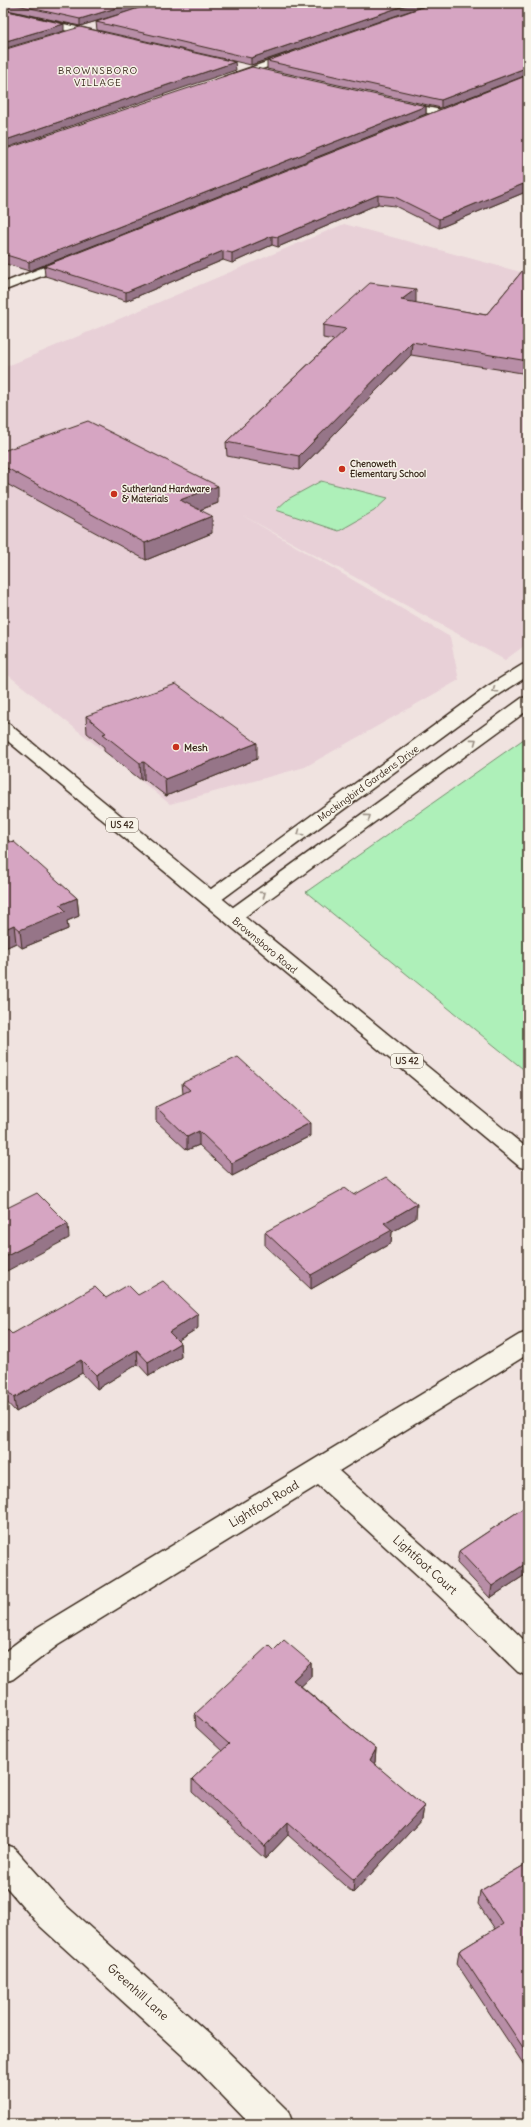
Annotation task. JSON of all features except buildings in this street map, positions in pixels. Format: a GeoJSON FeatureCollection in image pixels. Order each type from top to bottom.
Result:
{"type":"FeatureCollection","features":[{"type":"Feature","properties":{"kind":"street"},"geometry":{"type":"LineString","coordinates":[[3,13],[109,37]]}},
{"type":"Feature","properties":{"kind":"street"},"geometry":{"type":"LineString","coordinates":[[62,36],[96,26]]}},
{"type":"Feature","properties":{"kind":"street"},"geometry":{"type":"LineString","coordinates":[[220,80],[303,52]]}},
{"type":"Feature","properties":{"kind":"street"},"geometry":{"type":"LineString","coordinates":[[228,65],[265,73]]}},
{"type":"Feature","properties":{"kind":"street"},"geometry":{"type":"LineString","coordinates":[[385,101],[445,112],[419,122]]}},
{"type":"Feature","properties":{"kind":"street"},"geometry":{"type":"LineString","coordinates":[[3,287],[80,257]]}},
{"type":"Feature","properties":{"kind":"street","name":"Mockingbird Gardens Drive"},"geometry":{"type":"LineString","coordinates":[[210,899],[487,695],[528,669]]}},
{"type":"Feature","properties":{"kind":"street"},"geometry":{"type":"LineString","coordinates":[[232,917],[528,702]]}},
{"type":"Feature","properties":{"kind":"street","name":"Brownsboro Road"},"geometry":{"type":"LineString","coordinates":[[3,728],[528,1161]]}},
{"type":"Feature","properties":{"kind":"street","name":"Lightfoot Road"},"geometry":{"type":"LineString","coordinates":[[3,1670],[48,1636],[528,1342]]}},
{"type":"Feature","properties":{"kind":"street","name":"Lightfoot Court"},"geometry":{"type":"LineString","coordinates":[[320,1470],[457,1594],[528,1663]]}},
{"type":"Feature","properties":{"kind":"street","name":"Greenhill Lane"},"geometry":{"type":"LineString","coordinates":[[3,1859],[52,1914],[206,2054],[274,2124]]}},
{"type":"Feature","properties":{"kind":"shaded area"},"geometry":{"type":"Polygon","coordinates":[[[344,224],[528,274],[528,643],[505,660],[242,515],[450,637],[459,680],[305,767],[170,804],[3,671],[3,368],[344,224]]]}},
{"type":"Feature","properties":{"kind":"green space"},"geometry":{"type":"Polygon","coordinates":[[[321,481],[388,498],[374,511],[339,531],[276,510],[288,499],[321,481]]]}},
{"type":"Feature","properties":{"kind":"green space"},"geometry":{"type":"Polygon","coordinates":[[[528,736],[528,1073],[306,892],[528,736]]]}},
{"type":"Feature","properties":{"kind":"place","name":"Chenoweth Elementary School"},"geometry":{"type":"Point","coordinates":[342,469]}},
{"type":"Feature","properties":{"kind":"place","name":"Sutherland Hardware & Materials"},"geometry":{"type":"Point","coordinates":[114,494]}},
{"type":"Feature","properties":{"kind":"place","name":"Mesh"},"geometry":{"type":"Point","coordinates":[176,747]}},
{"type":"Feature","properties":{"kind":"district","name":"BROWNSBORO VILLAGE"},"geometry":{"type":"Point","coordinates":[98,76]}}]}
